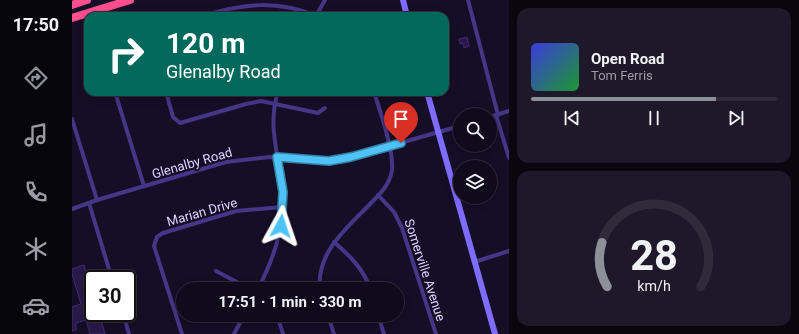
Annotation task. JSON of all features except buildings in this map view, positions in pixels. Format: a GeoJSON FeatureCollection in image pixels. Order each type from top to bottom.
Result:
{"type":"FeatureCollection","features":[{"type":"Feature","properties":{"kind":"highway"},"geometry":{"type":"LineString","coordinates":[[72,5],[87,0]]}},
{"type":"Feature","properties":{"kind":"highway"},"geometry":{"type":"LineString","coordinates":[[91,12],[130,0]]}},
{"type":"Feature","properties":{"kind":"highway"},"geometry":{"type":"LineString","coordinates":[[72,18],[84,14]]}},
{"type":"Feature","properties":{"kind":"street"},"geometry":{"type":"LineString","coordinates":[[319,12],[325,0]]}},
{"type":"Feature","properties":{"kind":"street"},"geometry":{"type":"LineString","coordinates":[[403,0],[406,12]]}},
{"type":"Feature","properties":{"kind":"street"},"geometry":{"type":"LineString","coordinates":[[468,0],[495,108]]}},
{"type":"Feature","properties":{"kind":"street"},"geometry":{"type":"LineString","coordinates":[[215,12],[234,6],[264,2],[288,5],[306,12]]}},
{"type":"Feature","properties":{"kind":"street"},"geometry":{"type":"LineString","coordinates":[[116,96],[144,186]]}},
{"type":"Feature","properties":{"kind":"street"},"geometry":{"type":"LineString","coordinates":[[167,96],[173,117],[180,123],[253,102],[276,103],[318,112],[323,111],[325,108]]}},
{"type":"Feature","properties":{"kind":"street"},"geometry":{"type":"LineString","coordinates":[[262,282],[270,265],[279,240],[283,207],[282,181],[274,136],[277,96]]}},
{"type":"Feature","properties":{"kind":"street"},"geometry":{"type":"LineString","coordinates":[[320,282],[322,266],[334,242],[378,196],[387,185],[391,175],[392,162],[389,146],[375,96]]}},
{"type":"Feature","properties":{"kind":"street"},"geometry":{"type":"LineString","coordinates":[[428,96],[495,334]]}},
{"type":"Feature","properties":{"kind":"street"},"geometry":{"type":"LineString","coordinates":[[509,111],[497,115],[509,158]]}},
{"type":"Feature","properties":{"kind":"street"},"geometry":{"type":"LineString","coordinates":[[72,119],[97,200]]}},
{"type":"Feature","properties":{"kind":"street","name":"Glenalby Road"},"geometry":{"type":"LineString","coordinates":[[72,210],[97,200],[226,162],[254,158],[277,157],[329,161],[351,157],[453,128]]}},
{"type":"Feature","properties":{"kind":"street","name":"Somerville Avenue"},"geometry":{"type":"LineString","coordinates":[[378,196],[394,212],[402,228],[436,334]]}},
{"type":"Feature","properties":{"kind":"street"},"geometry":{"type":"LineString","coordinates":[[89,203],[109,270]]}},
{"type":"Feature","properties":{"kind":"street","name":"Marian Drive"},"geometry":{"type":"LineString","coordinates":[[182,334],[154,246],[157,237],[162,233],[226,213],[243,210],[283,207]]}},
{"type":"Feature","properties":{"kind":"street"},"geometry":{"type":"LineString","coordinates":[[334,242],[350,257],[362,272],[367,282]]}},
{"type":"Feature","properties":{"kind":"street"},"geometry":{"type":"LineString","coordinates":[[474,262],[509,251]]}},
{"type":"Feature","properties":{"kind":"street"},"geometry":{"type":"LineString","coordinates":[[216,271],[237,282]]}},
{"type":"Feature","properties":{"kind":"street"},"geometry":{"type":"LineString","coordinates":[[126,322],[129,334]]}},
{"type":"Feature","properties":{"kind":"street"},"geometry":{"type":"LineString","coordinates":[[234,334],[240,322]]}},
{"type":"Feature","properties":{"kind":"street"},"geometry":{"type":"LineString","coordinates":[[279,322],[283,334]]}},
{"type":"Feature","properties":{"kind":"street"},"geometry":{"type":"LineString","coordinates":[[330,322],[334,334]]}},
{"type":"Feature","properties":{"kind":"street"},"geometry":{"type":"LineString","coordinates":[[380,322],[384,334]]}},
{"type":"Feature","properties":{"kind":"route"},"geometry":{"type":"LineString","coordinates":[[281,226],[283,192],[277,157],[318,161],[340,160],[401,143]]}}]}
